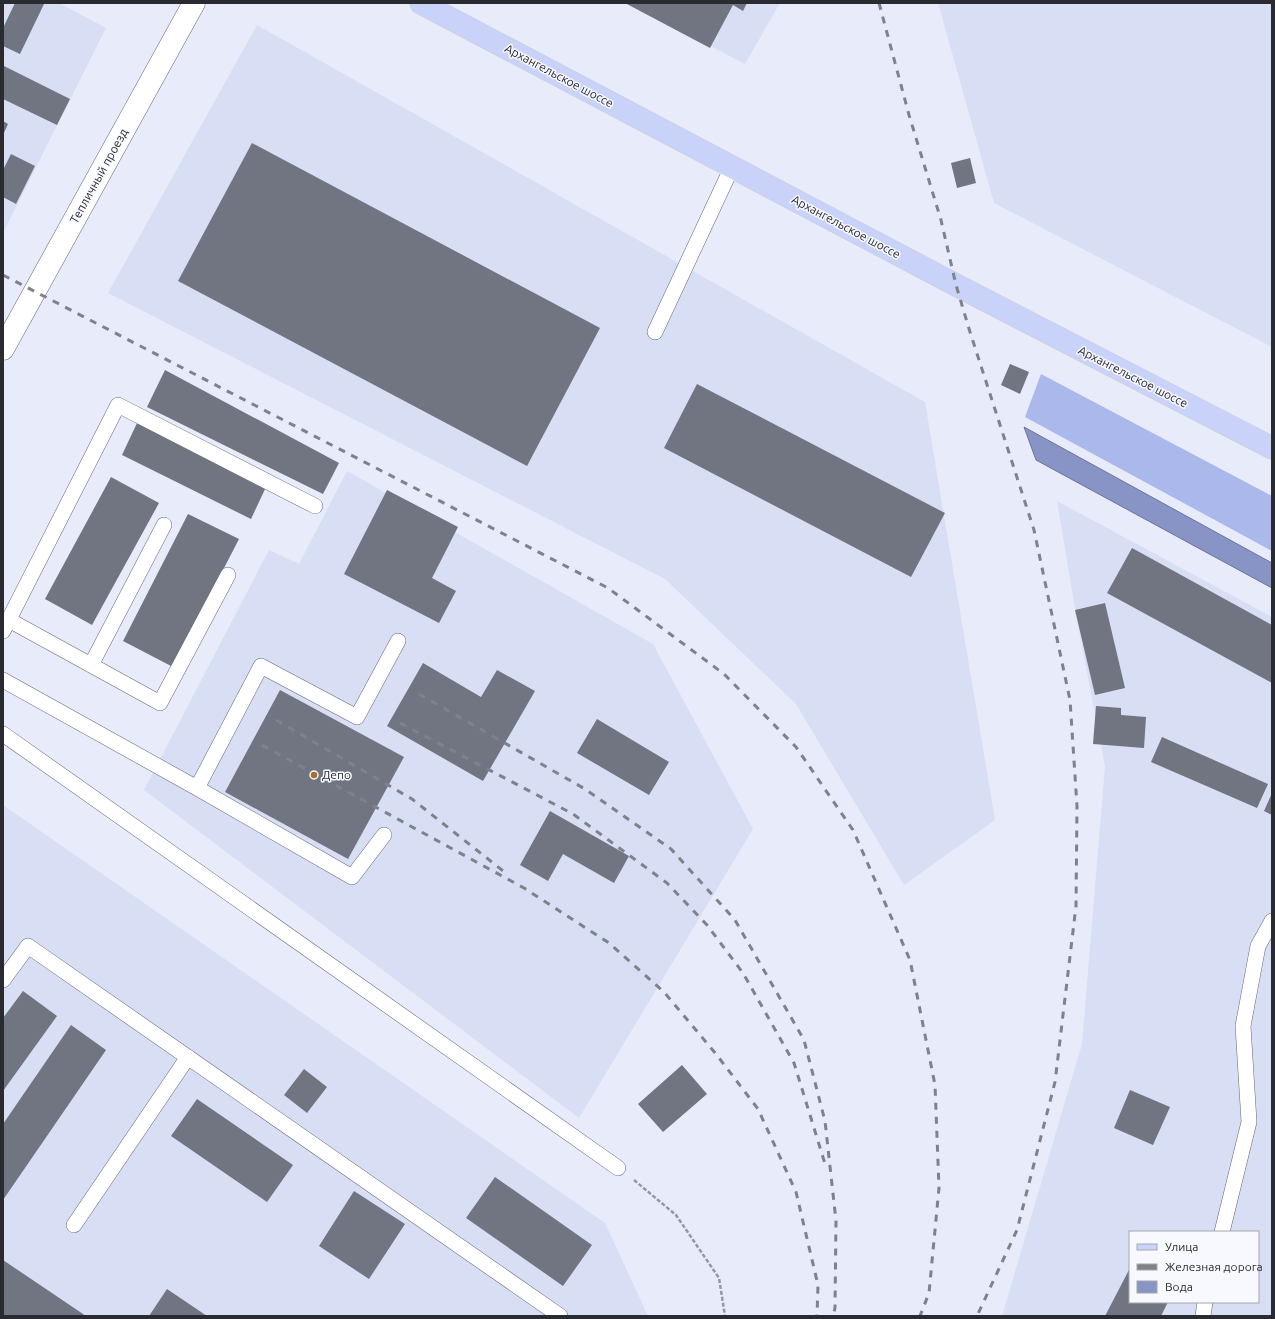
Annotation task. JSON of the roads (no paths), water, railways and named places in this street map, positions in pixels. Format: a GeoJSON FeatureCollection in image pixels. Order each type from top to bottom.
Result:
{"type":"FeatureCollection","features":[{"type":"Feature","properties":{"kind":"main road","name":"Архангельское шоссе"},"geometry":{"type":"LineString","coordinates":[[421,3],[956,285],[1272,448]]}},
{"type":"Feature","properties":{"kind":"street","name":"Тепличный проезд"},"geometry":{"type":"LineString","coordinates":[[3,349],[194,3]]}},
{"type":"Feature","properties":{"kind":"lane"},"geometry":{"type":"LineString","coordinates":[[655,332],[732,167]]}},
{"type":"Feature","properties":{"kind":"lane"},"geometry":{"type":"LineString","coordinates":[[228,575],[160,703],[91,665],[6,626],[118,405],[315,506]]}},
{"type":"Feature","properties":{"kind":"lane"},"geometry":{"type":"LineString","coordinates":[[91,665],[164,525]]}},
{"type":"Feature","properties":{"kind":"lane"},"geometry":{"type":"LineString","coordinates":[[197,788],[262,666],[357,717],[398,640]]}},
{"type":"Feature","properties":{"kind":"lane"},"geometry":{"type":"LineString","coordinates":[[3,680],[197,788],[352,877],[384,835]]}},
{"type":"Feature","properties":{"kind":"lane"},"geometry":{"type":"LineString","coordinates":[[3,734],[618,1168]]}},
{"type":"Feature","properties":{"kind":"lane"},"geometry":{"type":"LineString","coordinates":[[1222,1231],[1249,1122],[1243,1026],[1258,946],[1272,921]]}},
{"type":"Feature","properties":{"kind":"lane"},"geometry":{"type":"LineString","coordinates":[[3,980],[28,946],[560,1316]]}},
{"type":"Feature","properties":{"kind":"lane"},"geometry":{"type":"LineString","coordinates":[[74,1224],[188,1057]]}},
{"type":"Feature","properties":{"kind":"lane"},"geometry":{"type":"LineString","coordinates":[[1203,1316],[1205,1303]]}},
{"type":"Feature","properties":{"kind":"water"},"geometry":{"type":"Polygon","coordinates":[[[1024,427],[1272,563],[1272,588],[1036,460],[1024,427]]]}},
{"type":"Feature","properties":{"kind":"railway"},"geometry":{"type":"LineString","coordinates":[[879,3],[909,115],[941,220],[956,285],[1034,530],[1070,700],[1077,806],[1076,906],[1055,1082],[1017,1230],[977,1316]]}},
{"type":"Feature","properties":{"kind":"railway"},"geometry":{"type":"LineString","coordinates":[[3,275],[608,588],[724,674],[796,747],[853,830],[910,960],[935,1085],[939,1188],[929,1293],[920,1316]]}},
{"type":"Feature","properties":{"kind":"railway"},"geometry":{"type":"LineString","coordinates":[[419,694],[585,789],[671,849],[735,920],[804,1040],[825,1121],[836,1221],[835,1308],[833,1316]]}},
{"type":"Feature","properties":{"kind":"railway"},"geometry":{"type":"LineString","coordinates":[[276,720],[412,799],[507,874]]}},
{"type":"Feature","properties":{"kind":"railway"},"geometry":{"type":"LineString","coordinates":[[400,723],[573,814],[667,883],[707,925],[743,973],[794,1063],[826,1167]]}},
{"type":"Feature","properties":{"kind":"railway"},"geometry":{"type":"LineString","coordinates":[[262,745],[524,888],[609,943],[664,992],[716,1054],[758,1109],[796,1192],[818,1285],[817,1316]]}},
{"type":"Feature","properties":{"kind":"place","name":"Депо"},"geometry":{"type":"Point","coordinates":[314,775]}}]}
